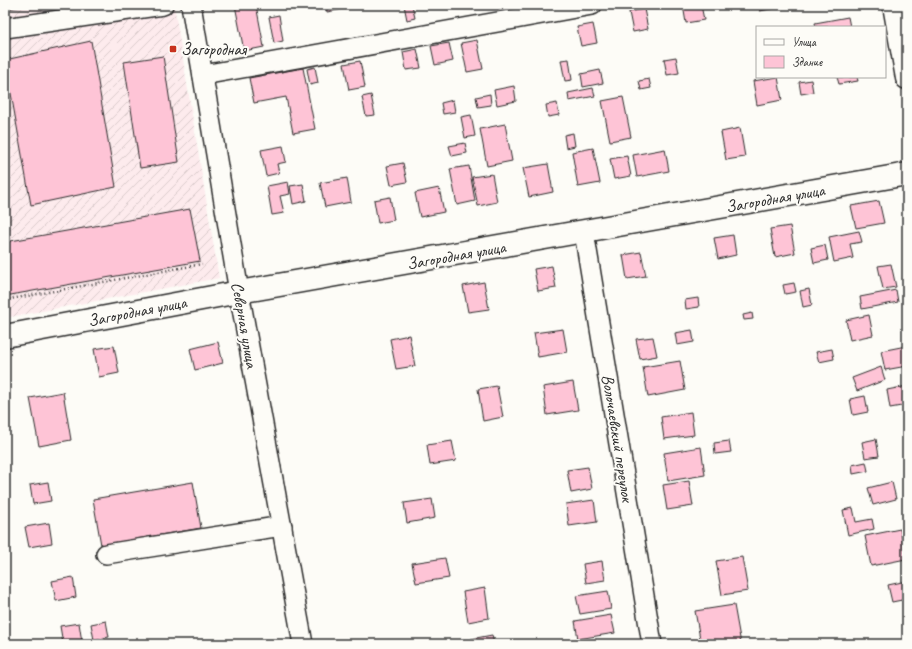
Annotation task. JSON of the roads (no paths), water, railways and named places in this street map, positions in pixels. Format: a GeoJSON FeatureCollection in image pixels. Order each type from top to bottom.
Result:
{"type":"FeatureCollection","features":[{"type":"Feature","properties":{"kind":"main road"},"geometry":{"type":"LineString","coordinates":[[894,5],[907,78]]}},
{"type":"Feature","properties":{"kind":"main road","name":"Загородная улица"},"geometry":{"type":"LineString","coordinates":[[5,336],[240,292],[907,174]]}},
{"type":"Feature","properties":{"kind":"street"},"geometry":{"type":"LineString","coordinates":[[5,28],[163,5]]}},
{"type":"Feature","properties":{"kind":"street","name":"Северная улица"},"geometry":{"type":"LineString","coordinates":[[191,5],[240,292],[303,644]]}},
{"type":"Feature","properties":{"kind":"street"},"geometry":{"type":"LineString","coordinates":[[203,75],[592,5]]}},
{"type":"Feature","properties":{"kind":"street","name":"Волочаевский переулок"},"geometry":{"type":"LineString","coordinates":[[584,232],[652,644]]}},
{"type":"Feature","properties":{"kind":"street"},"geometry":{"type":"LineString","coordinates":[[106,554],[282,526]]}},
{"type":"Feature","properties":{"kind":"place","name":"Загородная"},"geometry":{"type":"Point","coordinates":[173,49]}}]}
